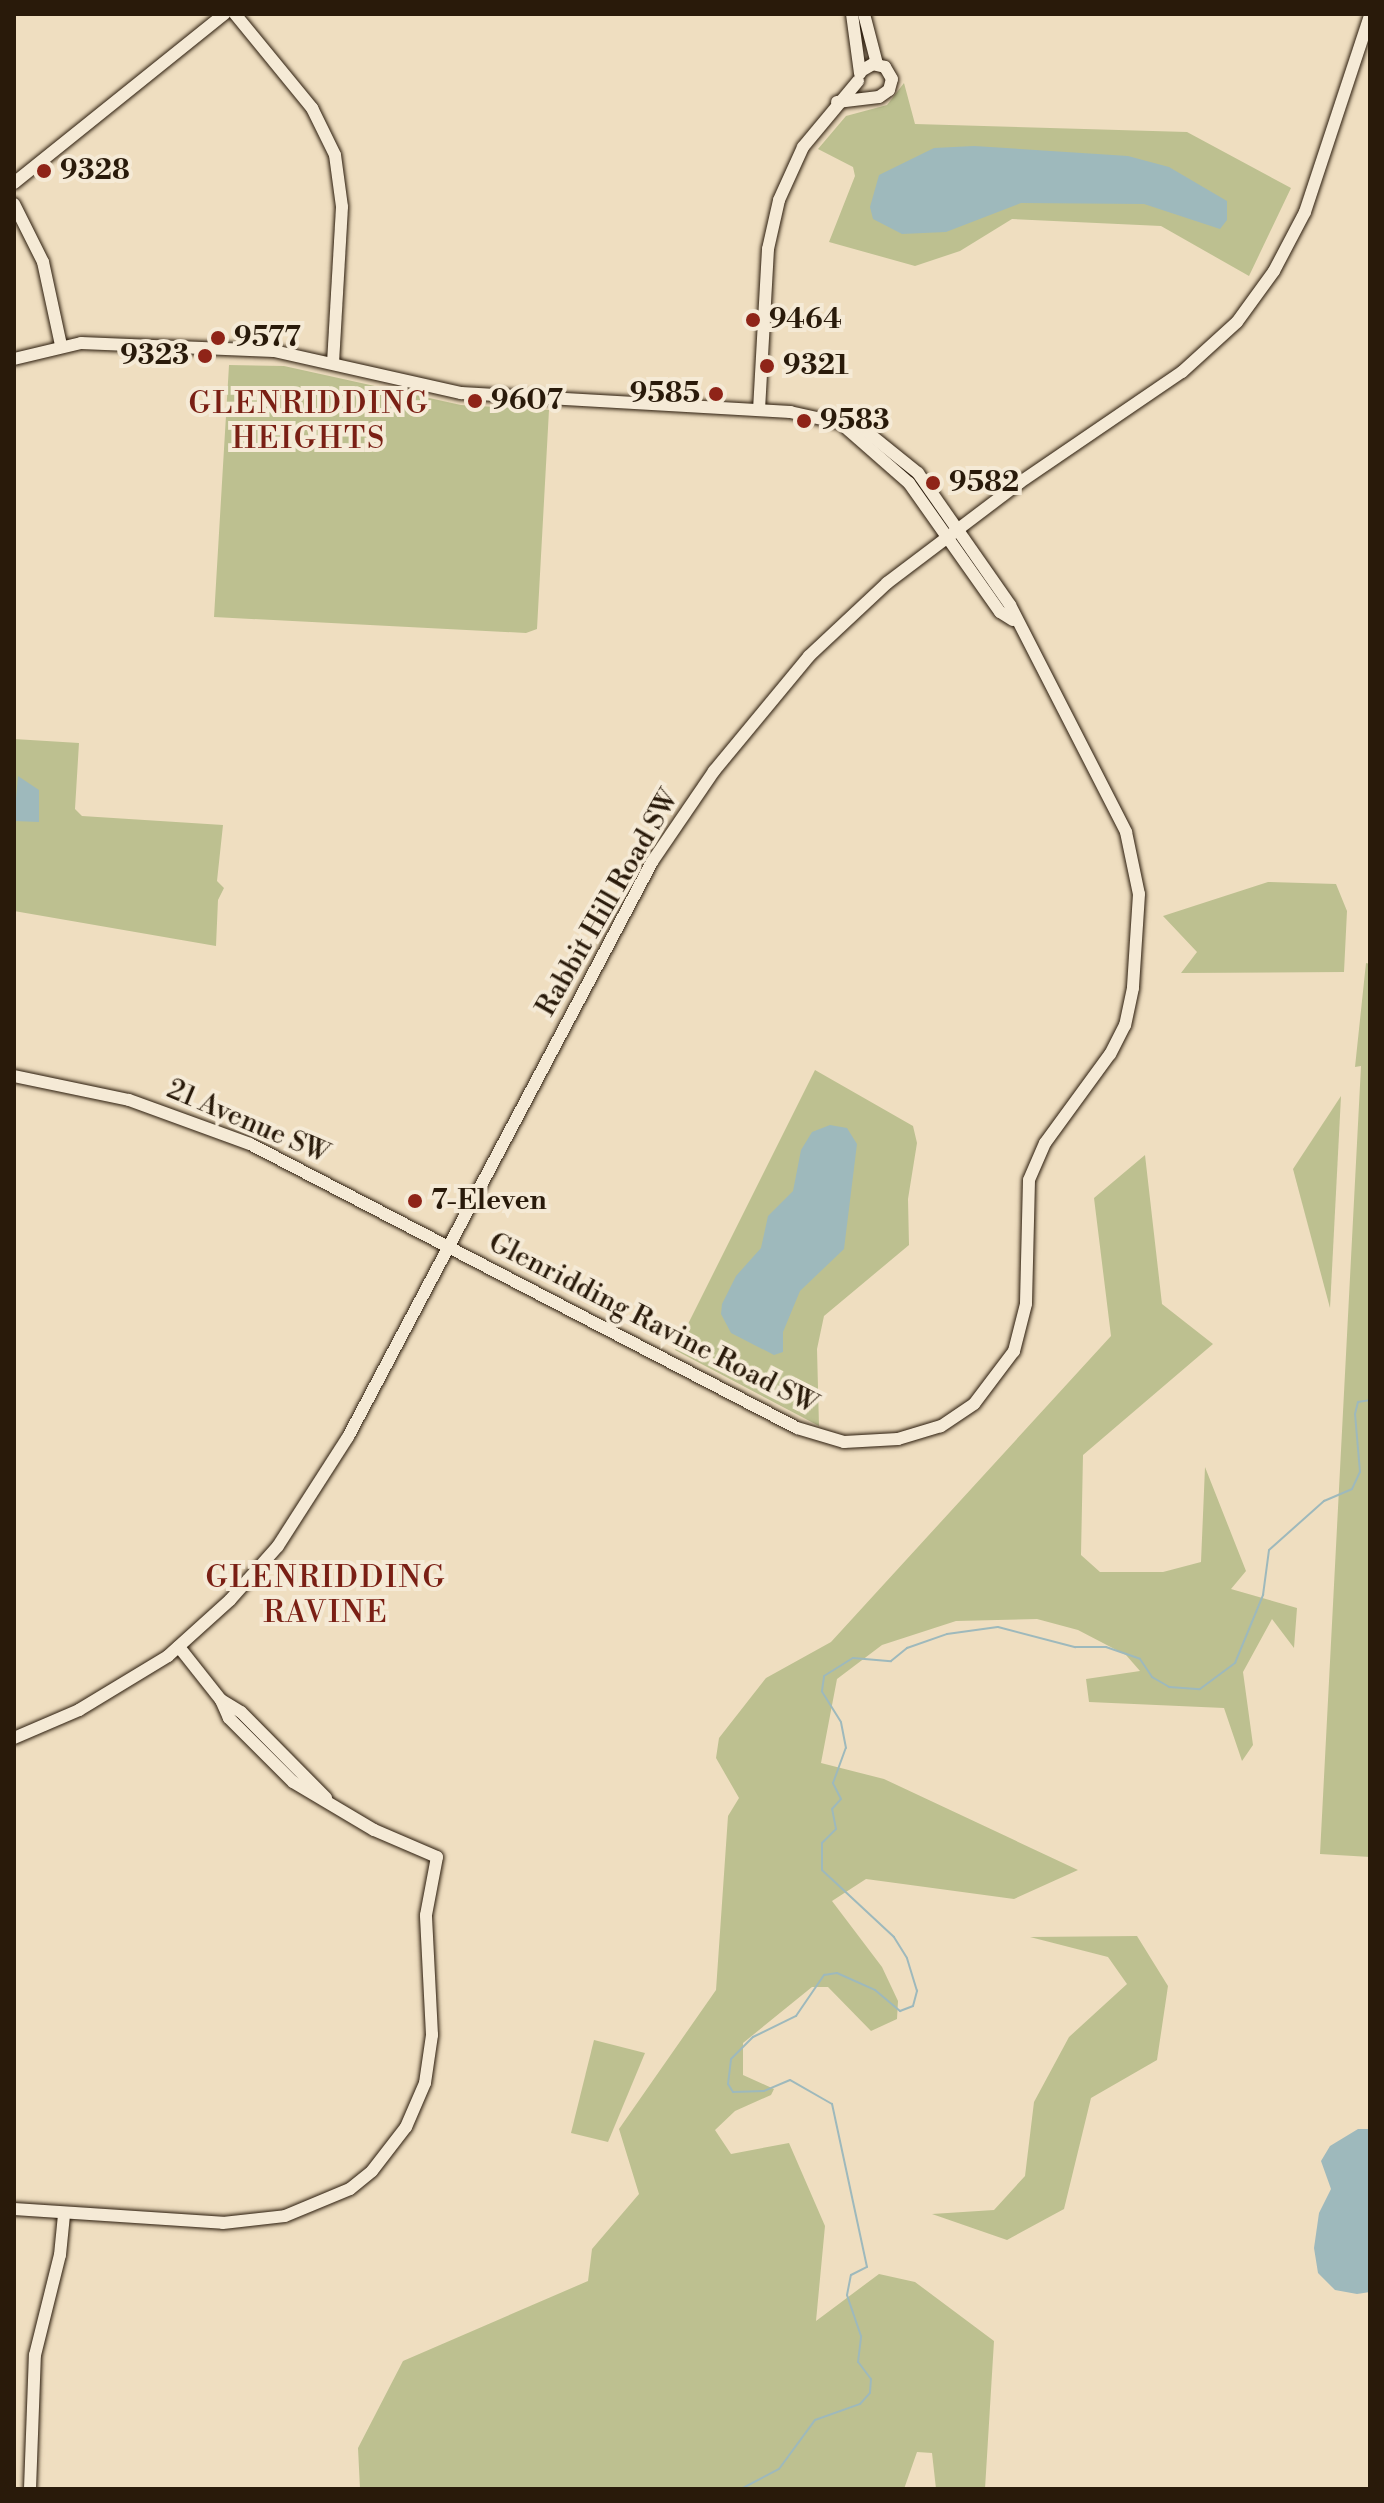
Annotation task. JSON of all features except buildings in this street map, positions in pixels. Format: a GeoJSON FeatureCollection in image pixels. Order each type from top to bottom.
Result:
{"type":"FeatureCollection","features":[{"type":"Feature","properties":{"kind":"street"},"geometry":{"type":"LineString","coordinates":[[14,183],[224,14]]}},
{"type":"Feature","properties":{"kind":"street"},"geometry":{"type":"LineString","coordinates":[[235,14],[319,118],[338,166],[342,207],[333,361]]}},
{"type":"Feature","properties":{"kind":"street"},"geometry":{"type":"LineString","coordinates":[[852,14],[860,76],[870,97]]}},
{"type":"Feature","properties":{"kind":"street"},"geometry":{"type":"LineString","coordinates":[[837,102],[885,95],[891,85],[889,72],[877,64],[864,14]]}},
{"type":"Feature","properties":{"kind":"street","name":"Rabbit Hill Road SW"},"geometry":{"type":"LineString","coordinates":[[14,1738],[107,1695],[179,1647],[262,1566],[318,1489],[652,862],[714,771],[809,656],[959,527],[1182,372],[1247,309],[1305,212],[1370,15]]}},
{"type":"Feature","properties":{"kind":"street"},"geometry":{"type":"LineString","coordinates":[[759,410],[773,222],[803,147],[860,76],[877,64]]}},
{"type":"Feature","properties":{"kind":"street"},"geometry":{"type":"LineString","coordinates":[[14,204],[43,262],[61,345]]}},
{"type":"Feature","properties":{"kind":"street"},"geometry":{"type":"LineString","coordinates":[[14,359],[61,345],[251,350],[333,361],[478,395],[812,414],[849,423],[889,446],[918,473],[959,527],[1010,605],[1013,620]]}},
{"type":"Feature","properties":{"kind":"street"},"geometry":{"type":"LineString","coordinates":[[812,414],[844,427],[890,463],[948,536],[1000,612],[1013,620]]}},
{"type":"Feature","properties":{"kind":"street","name":"Glenridding Ravine Road SW"},"geometry":{"type":"LineString","coordinates":[[450,1246],[790,1425],[829,1440],[878,1442],[919,1434],[959,1415],[983,1395],[1009,1360],[1021,1330],[1027,1290],[1025,1210],[1034,1166],[1058,1123],[1110,1054],[1128,1015],[1139,894],[1133,854],[1120,820],[1043,666],[1013,620]]}},
{"type":"Feature","properties":{"kind":"street","name":"21 Avenue SW"},"geometry":{"type":"LineString","coordinates":[[14,1076],[129,1100],[207,1126],[279,1157],[450,1246]]}},
{"type":"Feature","properties":{"kind":"street"},"geometry":{"type":"LineString","coordinates":[[14,2209],[64,2215],[253,2222],[315,2206],[350,2189],[372,2171],[415,2112],[429,2066],[426,1915],[437,1857],[309,1795],[271,1762],[229,1718],[221,1700],[179,1647]]}},
{"type":"Feature","properties":{"kind":"street"},"geometry":{"type":"LineString","coordinates":[[30,2489],[35,2355],[60,2255],[64,2215]]}},
{"type":"Feature","properties":{"kind":"green space"},"geometry":{"type":"Polygon","coordinates":[[[904,83],[915,124],[1187,132],[1291,188],[1249,276],[1161,226],[1012,219],[960,251],[915,266],[829,242],[855,176],[853,167],[818,149],[846,116],[887,105],[904,83]]]}},
{"type":"Feature","properties":{"kind":"green space"},"geometry":{"type":"Polygon","coordinates":[[[229,365],[284,366],[461,405],[549,410],[537,629],[526,633],[214,617],[229,365]]]}},
{"type":"Feature","properties":{"kind":"green space"},"geometry":{"type":"Polygon","coordinates":[[[14,739],[79,743],[75,809],[82,816],[223,825],[217,881],[224,888],[218,900],[216,946],[14,911],[14,739]]]}},
{"type":"Feature","properties":{"kind":"green space"},"geometry":{"type":"Polygon","coordinates":[[[1268,882],[1336,884],[1347,911],[1344,972],[1181,973],[1197,952],[1163,916],[1268,882]]]}},
{"type":"Feature","properties":{"kind":"green space"},"geometry":{"type":"Polygon","coordinates":[[[1366,963],[1370,964],[1370,1857],[1320,1854],[1361,1066],[1355,1067],[1366,963]]]}},
{"type":"Feature","properties":{"kind":"green space"},"geometry":{"type":"Polygon","coordinates":[[[815,1070],[913,1126],[917,1143],[908,1199],[909,1245],[824,1316],[817,1349],[819,1426],[675,1350],[815,1070]]]}},
{"type":"Feature","properties":{"kind":"green space"},"geometry":{"type":"Polygon","coordinates":[[[1341,1096],[1330,1308],[1293,1169],[1341,1096]]]}},
{"type":"Feature","properties":{"kind":"green space"},"geometry":{"type":"Polygon","coordinates":[[[1145,1155],[1162,1304],[1213,1344],[1083,1455],[1081,1555],[1100,1572],[1163,1572],[1201,1562],[1205,1467],[1246,1571],[1231,1589],[1297,1608],[1294,1648],[1272,1619],[1243,1672],[1253,1745],[1242,1761],[1224,1708],[1089,1702],[1086,1679],[1140,1671],[1126,1655],[1078,1630],[1037,1619],[956,1621],[882,1645],[837,1679],[821,1763],[884,1779],[1078,1870],[1014,1899],[866,1879],[832,1901],[882,1967],[898,2001],[897,2019],[871,2031],[828,1987],[812,1987],[743,2043],[743,2075],[774,2089],[771,2095],[735,2111],[715,2130],[731,2154],[789,2143],[825,2226],[816,2321],[879,2274],[915,2282],[994,2341],[985,2489],[936,2489],[932,2453],[917,2452],[904,2489],[360,2489],[358,2448],[403,2361],[588,2281],[592,2249],[639,2194],[619,2129],[716,1990],[728,1816],[739,1798],[716,1758],[719,1738],[766,1678],[831,1642],[1111,1336],[1094,1198],[1145,1155]]]}},
{"type":"Feature","properties":{"kind":"green space"},"geometry":{"type":"Polygon","coordinates":[[[1137,1936],[1168,1986],[1157,2060],[1091,2098],[1064,2209],[1007,2240],[932,2214],[994,2210],[1025,2176],[1034,2102],[1069,2037],[1127,1984],[1108,1957],[1030,1937],[1137,1936]]]}},
{"type":"Feature","properties":{"kind":"green space"},"geometry":{"type":"Polygon","coordinates":[[[594,2040],[645,2053],[608,2142],[571,2133],[594,2040]]]}},
{"type":"Feature","properties":{"kind":"water"},"geometry":{"type":"Polygon","coordinates":[[[974,146],[1128,156],[1169,167],[1227,201],[1227,220],[1220,229],[1144,204],[1021,203],[946,232],[902,234],[873,219],[870,207],[879,175],[934,148],[974,146]]]}},
{"type":"Feature","properties":{"kind":"water"},"geometry":{"type":"Polygon","coordinates":[[[18,776],[39,790],[39,822],[14,821],[18,776]]]}},
{"type":"Feature","properties":{"kind":"water"},"geometry":{"type":"Polygon","coordinates":[[[830,1125],[847,1128],[857,1144],[844,1249],[800,1291],[783,1332],[783,1352],[774,1355],[731,1333],[721,1314],[722,1304],[736,1276],[761,1248],[768,1216],[793,1191],[801,1150],[812,1132],[830,1125]]]}},
{"type":"Feature","properties":{"kind":"water"},"geometry":{"type":"Polygon","coordinates":[[[1358,2129],[1370,2129],[1370,2292],[1357,2294],[1335,2290],[1318,2273],[1314,2248],[1319,2213],[1331,2189],[1321,2161],[1330,2146],[1358,2129]]]}},
{"type":"Feature","properties":{"kind":"waterway"},"geometry":{"type":"LineString","coordinates":[[741,2489],[779,2469],[815,2420],[860,2404],[870,2393],[871,2379],[858,2362],[861,2336],[847,2295],[851,2275],[867,2267],[832,2104],[790,2080],[764,2091],[733,2092],[728,2084],[731,2059],[753,2037],[796,2016],[824,1975],[837,1973],[875,1990],[900,2011],[913,2006],[917,1991],[907,1958],[894,1937],[822,1870],[822,1843],[836,1829],[832,1809],[841,1799],[833,1783],[846,1748],[841,1722],[822,1691],[824,1676],[853,1658],[891,1661],[907,1648],[947,1634],[998,1627],[1075,1647],[1106,1647],[1140,1659],[1152,1677],[1169,1687],[1200,1689],[1235,1663],[1263,1595],[1269,1550],[1324,1501],[1352,1489],[1360,1472],[1355,1414],[1358,1402],[1370,1400]]}},
{"type":"Feature","properties":{"kind":"place","name":"9328"},"geometry":{"type":"Point","coordinates":[44,171]}},
{"type":"Feature","properties":{"kind":"place","name":"9464"},"geometry":{"type":"Point","coordinates":[753,320]}},
{"type":"Feature","properties":{"kind":"place","name":"9577"},"geometry":{"type":"Point","coordinates":[218,338]}},
{"type":"Feature","properties":{"kind":"place","name":"9323"},"geometry":{"type":"Point","coordinates":[205,356]}},
{"type":"Feature","properties":{"kind":"place","name":"9321"},"geometry":{"type":"Point","coordinates":[767,366]}},
{"type":"Feature","properties":{"kind":"place","name":"9585"},"geometry":{"type":"Point","coordinates":[716,394]}},
{"type":"Feature","properties":{"kind":"place","name":"9607"},"geometry":{"type":"Point","coordinates":[475,401]}},
{"type":"Feature","properties":{"kind":"place","name":"9583"},"geometry":{"type":"Point","coordinates":[804,421]}},
{"type":"Feature","properties":{"kind":"place","name":"9582"},"geometry":{"type":"Point","coordinates":[933,483]}},
{"type":"Feature","properties":{"kind":"place","name":"7-Eleven"},"geometry":{"type":"Point","coordinates":[415,1201]}},
{"type":"Feature","properties":{"kind":"district","name":"GLENRIDDING HEIGHTS"},"geometry":{"type":"Point","coordinates":[309,421]}},
{"type":"Feature","properties":{"kind":"district","name":"GLENRIDDING RAVINE"},"geometry":{"type":"Point","coordinates":[326,1595]}}]}
